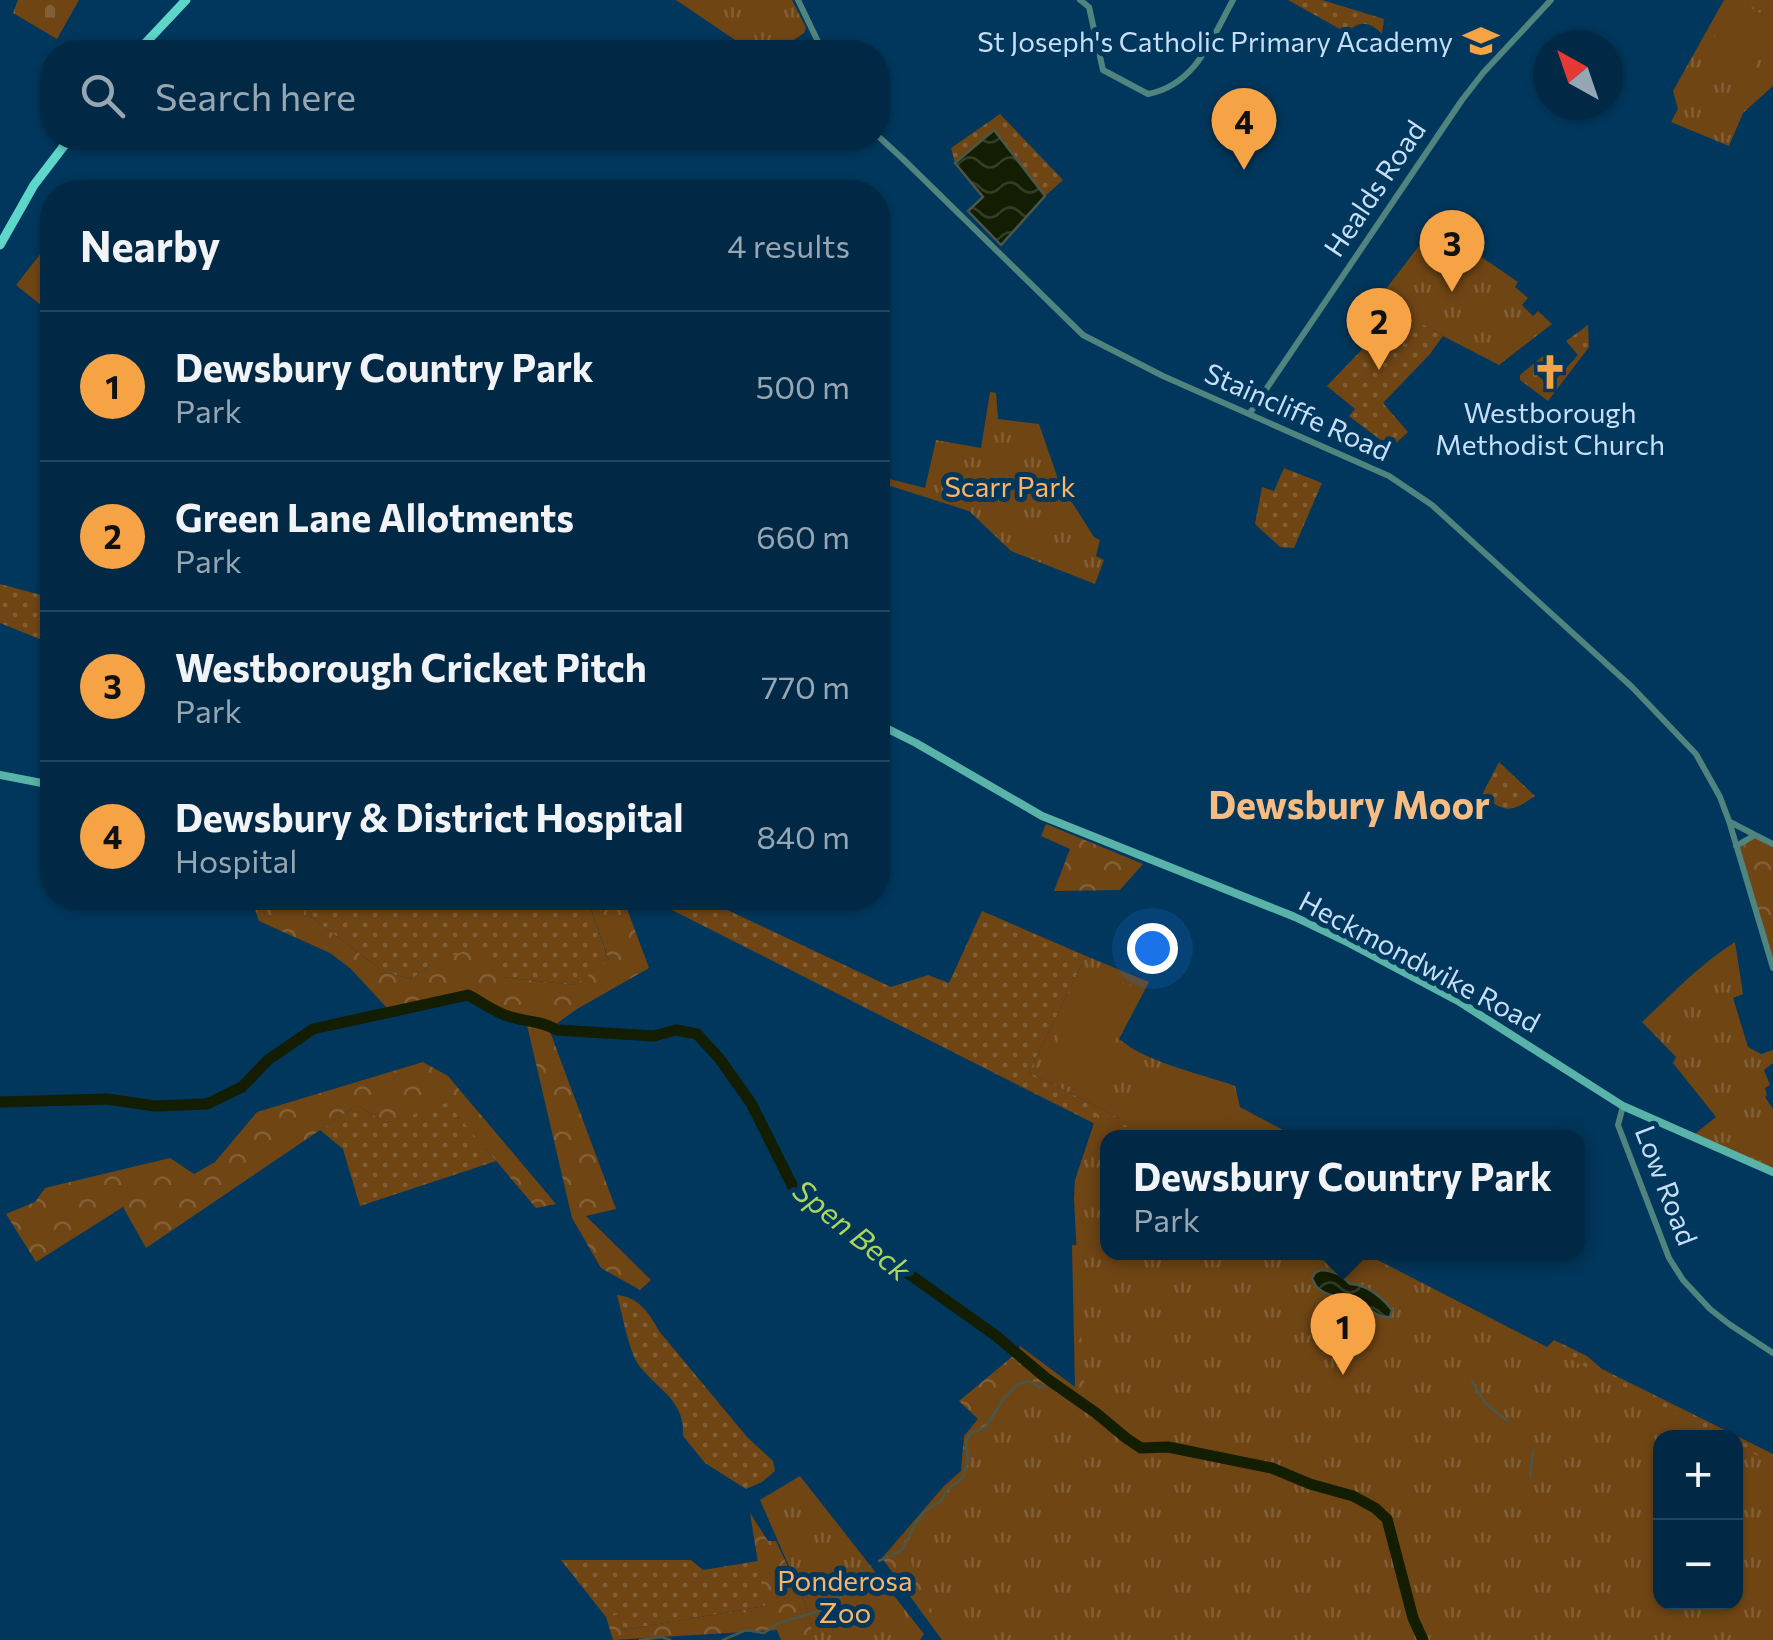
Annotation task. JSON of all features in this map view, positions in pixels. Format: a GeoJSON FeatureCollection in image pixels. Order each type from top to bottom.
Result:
{"type":"FeatureCollection","features":[{"type":"Feature","properties":{"kind":"main road"},"geometry":{"type":"LineString","coordinates":[[148,40],[186,0]]}},
{"type":"Feature","properties":{"kind":"main road"},"geometry":{"type":"LineString","coordinates":[[0,245],[34,185],[61,150]]}},
{"type":"Feature","properties":{"kind":"main road","name":"Heckmondwike Road"},"geometry":{"type":"LineString","coordinates":[[890,730],[1042,816],[1295,917],[1348,943],[1458,1000],[1623,1106],[1773,1172]]}},
{"type":"Feature","properties":{"kind":"main road"},"geometry":{"type":"LineString","coordinates":[[0,774],[40,782]]}},
{"type":"Feature","properties":{"kind":"street"},"geometry":{"type":"LineString","coordinates":[[798,0],[817,40]]}},
{"type":"Feature","properties":{"kind":"street"},"geometry":{"type":"LineString","coordinates":[[1080,0],[1089,7],[1103,70],[1148,94],[1175,84],[1196,65],[1233,0]]}},
{"type":"Feature","properties":{"kind":"street","name":"Healds Road"},"geometry":{"type":"LineString","coordinates":[[1250,413],[1462,100],[1551,0]]}},
{"type":"Feature","properties":{"kind":"street","name":"Staincliffe Road"},"geometry":{"type":"LineString","coordinates":[[890,147],[1082,334],[1163,376],[1388,476],[1432,505],[1632,687],[1696,754],[1720,798],[1773,968]]}},
{"type":"Feature","properties":{"kind":"street"},"geometry":{"type":"LineString","coordinates":[[1729,821],[1773,844]]}},
{"type":"Feature","properties":{"kind":"street"},"geometry":{"type":"LineString","coordinates":[[1736,846],[1755,836]]}},
{"type":"Feature","properties":{"kind":"street","name":"Low Road"},"geometry":{"type":"LineString","coordinates":[[1623,1106],[1618,1126],[1669,1258],[1683,1280],[1710,1308],[1773,1353]]}},
{"type":"Feature","properties":{"kind":"green space"},"geometry":{"type":"Polygon","coordinates":[[[18,0],[79,0],[57,39],[13,13],[18,0]]]}},
{"type":"Feature","properties":{"kind":"green space"},"geometry":{"type":"Polygon","coordinates":[[[676,0],[792,0],[806,28],[794,40],[735,40],[676,0]]]}},
{"type":"Feature","properties":{"kind":"green space"},"geometry":{"type":"Polygon","coordinates":[[[1288,0],[1322,0],[1384,19],[1382,34],[1365,24],[1347,33],[1288,0]]]}},
{"type":"Feature","properties":{"kind":"green space"},"geometry":{"type":"Polygon","coordinates":[[[1724,0],[1773,0],[1773,86],[1743,113],[1729,146],[1671,122],[1678,109],[1673,91],[1724,0]]]}},
{"type":"Feature","properties":{"kind":"green space"},"geometry":{"type":"Polygon","coordinates":[[[1734,0],[1773,19],[1773,29],[1748,79],[1704,56],[1734,0]]]}},
{"type":"Feature","properties":{"kind":"green space"},"geometry":{"type":"Polygon","coordinates":[[[1000,114],[1063,180],[1045,196],[994,130],[955,163],[951,148],[1000,114]]]}},
{"type":"Feature","properties":{"kind":"green space"},"geometry":{"type":"Polygon","coordinates":[[[1435,225],[1518,282],[1515,287],[1528,298],[1522,305],[1533,316],[1538,311],[1552,324],[1499,365],[1379,298],[1435,225]]]}},
{"type":"Feature","properties":{"kind":"green space"},"geometry":{"type":"Polygon","coordinates":[[[40,254],[40,304],[16,285],[40,254]]]}},
{"type":"Feature","properties":{"kind":"green space"},"geometry":{"type":"Polygon","coordinates":[[[1400,310],[1443,336],[1383,403],[1408,432],[1391,448],[1349,416],[1355,409],[1327,386],[1400,310]]]}},
{"type":"Feature","properties":{"kind":"green space"},"geometry":{"type":"Polygon","coordinates":[[[1588,325],[1589,347],[1548,401],[1520,380],[1520,375],[1544,355],[1548,361],[1536,374],[1550,386],[1578,355],[1566,341],[1588,325]]]}},
{"type":"Feature","properties":{"kind":"green space","name":"Scarr Park"},"geometry":{"type":"Polygon","coordinates":[[[990,392],[996,393],[998,419],[1039,424],[1059,482],[1094,537],[1100,540],[1096,556],[1104,560],[1095,584],[1011,551],[969,511],[890,486],[890,479],[925,488],[936,440],[981,448],[990,392]]]}},
{"type":"Feature","properties":{"kind":"green space"},"geometry":{"type":"Polygon","coordinates":[[[1284,468],[1322,483],[1294,548],[1280,547],[1255,524],[1262,487],[1274,491],[1284,468]]]}},
{"type":"Feature","properties":{"kind":"green space"},"geometry":{"type":"Polygon","coordinates":[[[0,584],[40,595],[40,639],[0,623],[0,584]]]}},
{"type":"Feature","properties":{"kind":"green space"},"geometry":{"type":"Polygon","coordinates":[[[1499,762],[1535,796],[1508,809],[1482,795],[1499,762]]]}},
{"type":"Feature","properties":{"kind":"green space"},"geometry":{"type":"Polygon","coordinates":[[[1046,824],[1143,864],[1120,890],[1054,891],[1070,849],[1041,836],[1046,824]]]}},
{"type":"Feature","properties":{"kind":"green space"},"geometry":{"type":"Polygon","coordinates":[[[1755,835],[1773,844],[1773,958],[1736,846],[1755,835]]]}},
{"type":"Feature","properties":{"kind":"green space"},"geometry":{"type":"Polygon","coordinates":[[[255,910],[306,910],[384,972],[412,979],[434,962],[468,950],[492,958],[502,977],[575,985],[609,960],[591,910],[627,910],[649,968],[549,1029],[616,1209],[586,1216],[651,1280],[640,1290],[601,1268],[572,1218],[526,1021],[471,992],[388,1009],[350,968],[330,953],[259,921],[255,910]]]}},
{"type":"Feature","properties":{"kind":"green space"},"geometry":{"type":"Polygon","coordinates":[[[591,910],[609,961],[575,985],[502,977],[434,962],[412,979],[384,972],[306,913],[591,910]]]}},
{"type":"Feature","properties":{"kind":"green space"},"geometry":{"type":"Polygon","coordinates":[[[672,910],[727,910],[891,987],[928,975],[949,983],[982,911],[1086,956],[1029,1072],[1141,1130],[1107,1130],[672,910]]]}},
{"type":"Feature","properties":{"kind":"green space"},"geometry":{"type":"Polygon","coordinates":[[[1735,942],[1743,994],[1733,998],[1748,1047],[1761,1054],[1773,1050],[1773,1063],[1764,1070],[1770,1085],[1765,1088],[1765,1097],[1773,1109],[1773,1172],[1691,1137],[1716,1117],[1673,1063],[1676,1057],[1642,1022],[1735,942]]]}},
{"type":"Feature","properties":{"kind":"green space"},"geometry":{"type":"Polygon","coordinates":[[[1086,956],[1149,982],[1119,1039],[1159,1061],[1235,1086],[1240,1107],[1283,1130],[1141,1130],[1029,1072],[1086,956]]]}},
{"type":"Feature","properties":{"kind":"green space"},"geometry":{"type":"Polygon","coordinates":[[[1088,970],[1136,988],[1093,1097],[1043,1075],[1088,970]]]}},
{"type":"Feature","properties":{"kind":"green space"},"geometry":{"type":"Polygon","coordinates":[[[423,1062],[448,1076],[556,1204],[536,1208],[447,1103],[386,1123],[357,1105],[146,1248],[123,1207],[36,1262],[6,1214],[35,1202],[45,1188],[170,1158],[194,1174],[215,1162],[257,1112],[423,1062]]]}},
{"type":"Feature","properties":{"kind":"green space"},"geometry":{"type":"Polygon","coordinates":[[[1139,1064],[1237,1098],[1226,1130],[1139,1130],[1119,1123],[1139,1064]]]}},
{"type":"Feature","properties":{"kind":"green space"},"geometry":{"type":"Polygon","coordinates":[[[447,1102],[496,1161],[360,1206],[343,1149],[320,1130],[357,1105],[386,1123],[447,1102]]]}},
{"type":"Feature","properties":{"kind":"green space"},"geometry":{"type":"Polygon","coordinates":[[[1097,1114],[1128,1130],[1100,1130],[1100,1260],[1378,1260],[1708,1430],[1653,1430],[1653,1610],[1743,1610],[1743,1448],[1773,1464],[1773,1640],[955,1640],[929,1606],[905,1547],[925,1511],[963,1478],[968,1460],[964,1448],[970,1433],[987,1425],[990,1416],[1024,1379],[1085,1396],[1082,1341],[1074,1308],[1079,1299],[1075,1180],[1097,1114]]]}},
{"type":"Feature","properties":{"kind":"green space"},"geometry":{"type":"Polygon","coordinates":[[[1072,1245],[1091,1245],[1097,1405],[1005,1640],[942,1640],[882,1558],[961,1471],[964,1436],[978,1419],[959,1401],[1020,1346],[1075,1387],[1072,1245]]]}},
{"type":"Feature","properties":{"kind":"green space"},"geometry":{"type":"Polygon","coordinates":[[[617,1295],[642,1307],[747,1437],[773,1461],[775,1471],[762,1482],[746,1489],[705,1463],[683,1436],[675,1404],[635,1358],[617,1295]]]}},
{"type":"Feature","properties":{"kind":"green space"},"geometry":{"type":"Polygon","coordinates":[[[1554,1340],[1587,1356],[1602,1369],[1725,1430],[1659,1430],[1537,1357],[1554,1340]]]}},
{"type":"Feature","properties":{"kind":"green space"},"geometry":{"type":"Polygon","coordinates":[[[1743,1439],[1773,1454],[1773,1492],[1743,1476],[1743,1439]]]}},
{"type":"Feature","properties":{"kind":"green space","name":"Ponderosa Zoo"},"geometry":{"type":"Polygon","coordinates":[[[800,1476],[924,1634],[920,1640],[815,1640],[805,1603],[760,1500],[800,1476]]]}},
{"type":"Feature","properties":{"kind":"green space"},"geometry":{"type":"Polygon","coordinates":[[[750,1513],[768,1541],[776,1541],[805,1603],[815,1640],[781,1640],[777,1630],[613,1640],[606,1617],[618,1614],[623,1630],[765,1606],[750,1513]]]}},
{"type":"Feature","properties":{"kind":"green space"},"geometry":{"type":"Polygon","coordinates":[[[561,1560],[691,1560],[703,1570],[758,1561],[766,1606],[623,1630],[618,1615],[606,1617],[561,1560]]]}},
{"type":"Feature","properties":{"kind":"water"},"geometry":{"type":"Polygon","coordinates":[[[994,130],[1045,196],[1001,245],[968,211],[983,197],[955,163],[994,130]]]}},
{"type":"Feature","properties":{"kind":"water"},"geometry":{"type":"Polygon","coordinates":[[[1321,1270],[1334,1272],[1350,1284],[1373,1292],[1392,1310],[1390,1317],[1380,1316],[1354,1299],[1320,1290],[1312,1278],[1321,1270]]]}},
{"type":"Feature","properties":{"kind":"waterway","name":"Spen Beck"},"geometry":{"type":"LineString","coordinates":[[0,1102],[107,1099],[155,1106],[207,1104],[242,1087],[268,1060],[313,1029],[468,995],[505,1015],[557,1030],[654,1036],[676,1030],[697,1034],[751,1103],[793,1187],[820,1211],[995,1335],[1126,1438],[1141,1448],[1168,1447],[1272,1468],[1353,1496],[1375,1508],[1387,1519],[1413,1618],[1423,1640]]}},
{"type":"Feature","properties":{"kind":"waterway"},"geometry":{"type":"LineString","coordinates":[[879,1561],[902,1550],[925,1511],[963,1478],[970,1433],[985,1428],[1018,1384],[1029,1381],[1040,1388],[1049,1382]]}},
{"type":"Feature","properties":{"kind":"waterway"},"geometry":{"type":"LineString","coordinates":[[1472,1382],[1486,1404],[1509,1422]]}},
{"type":"Feature","properties":{"kind":"waterway"},"geometry":{"type":"LineString","coordinates":[[1530,1477],[1533,1451]]}},
{"type":"Feature","properties":{"kind":"waterway"},"geometry":{"type":"LineString","coordinates":[[723,1640],[746,1630],[764,1633],[779,1623],[832,1607],[862,1571]]}},
{"type":"Feature","properties":{"kind":"waterway"},"geometry":{"type":"LineString","coordinates":[[640,1640],[670,1640]]}},
{"type":"Feature","properties":{"kind":"place","name":"St Joseph's Catholic Primary Academy"},"geometry":{"type":"Point","coordinates":[1481,41]}},
{"type":"Feature","properties":{"kind":"place","name":"Dewsbury & District Hospital"},"geometry":{"type":"Point","coordinates":[1244,170]}},
{"type":"Feature","properties":{"kind":"place","name":"Westborough Cricket Pitch"},"geometry":{"type":"Point","coordinates":[1452,292]}},
{"type":"Feature","properties":{"kind":"place","name":"Green Lane Allotments"},"geometry":{"type":"Point","coordinates":[1379,370]}},
{"type":"Feature","properties":{"kind":"place","name":"Westborough Methodist Church"},"geometry":{"type":"Point","coordinates":[1550,372]}},
{"type":"Feature","properties":{"kind":"place","name":"Dewsbury Country Park"},"geometry":{"type":"Point","coordinates":[1343,1375]}},
{"type":"Feature","properties":{"kind":"district","name":"Dewsbury Moor"},"geometry":{"type":"Point","coordinates":[1349,803]}}]}
